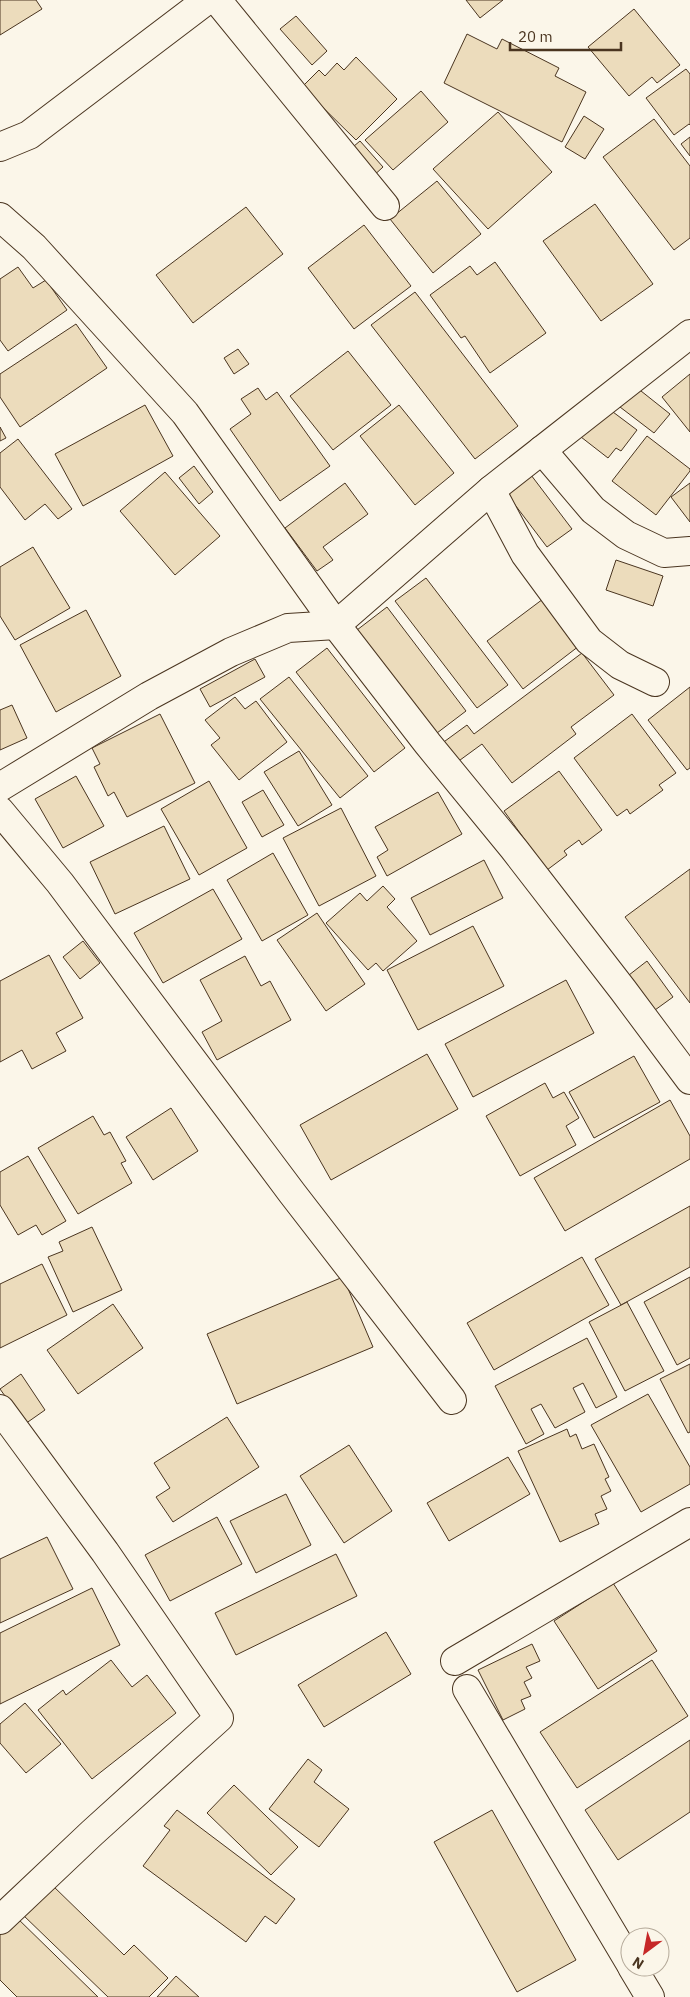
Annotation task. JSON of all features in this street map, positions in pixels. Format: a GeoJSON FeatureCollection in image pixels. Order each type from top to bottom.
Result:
{"type":"FeatureCollection","features":[{"type":"Feature","properties":{"kind":"street"},"geometry":{"type":"LineString","coordinates":[[0,147],[29,135],[207,0]]}},
{"type":"Feature","properties":{"kind":"street"},"geometry":{"type":"LineString","coordinates":[[217,0],[385,206]]}},
{"type":"Feature","properties":{"kind":"street"},"geometry":{"type":"LineString","coordinates":[[0,217],[34,247],[185,413],[336,625],[428,744],[581,935],[690,1080]]}},
{"type":"Feature","properties":{"kind":"street"},"geometry":{"type":"LineString","coordinates":[[0,787],[149,696],[231,652],[288,628],[336,625],[491,490],[690,334]]}},
{"type":"Feature","properties":{"kind":"street"},"geometry":{"type":"LineString","coordinates":[[542,450],[593,510],[626,535],[664,553],[690,551]]}},
{"type":"Feature","properties":{"kind":"street"},"geometry":{"type":"LineString","coordinates":[[491,490],[525,554],[589,641],[620,665],[655,682]]}},
{"type":"Feature","properties":{"kind":"street"},"geometry":{"type":"LineString","coordinates":[[0,811],[60,883],[292,1193],[452,1400]]}},
{"type":"Feature","properties":{"kind":"street"},"geometry":{"type":"LineString","coordinates":[[0,1409],[105,1552],[219,1718],[92,1832],[0,1920]]}},
{"type":"Feature","properties":{"kind":"street"},"geometry":{"type":"LineString","coordinates":[[455,1661],[690,1522]]}},
{"type":"Feature","properties":{"kind":"street"},"geometry":{"type":"LineString","coordinates":[[467,1689],[620,1946]]}},
{"type":"Feature","properties":{"kind":"street"},"geometry":{"type":"LineString","coordinates":[[638,1977],[650,1997]]}},
{"type":"Feature","properties":{"kind":"building"},"geometry":{"type":"Polygon","coordinates":[[[0,0],[36,0],[42,9],[0,35],[0,0]]]}},
{"type":"Feature","properties":{"kind":"building"},"geometry":{"type":"Polygon","coordinates":[[[466,0],[503,0],[480,18],[466,0]]]}},
{"type":"Feature","properties":{"kind":"building"},"geometry":{"type":"Polygon","coordinates":[[[634,9],[680,65],[657,83],[652,77],[629,96],[588,47],[634,9]]]}},
{"type":"Feature","properties":{"kind":"building"},"geometry":{"type":"Polygon","coordinates":[[[296,16],[327,51],[312,65],[280,29],[296,16]]]}},
{"type":"Feature","properties":{"kind":"building"},"geometry":{"type":"Polygon","coordinates":[[[467,34],[497,49],[502,39],[559,68],[555,76],[586,92],[562,142],[444,83],[467,34]]]}},
{"type":"Feature","properties":{"kind":"building"},"geometry":{"type":"Polygon","coordinates":[[[356,57],[397,99],[356,140],[302,87],[319,70],[325,76],[337,63],[344,70],[356,57]]]}},
{"type":"Feature","properties":{"kind":"building"},"geometry":{"type":"Polygon","coordinates":[[[686,69],[690,74],[690,125],[674,135],[646,98],[686,69]]]}},
{"type":"Feature","properties":{"kind":"building"},"geometry":{"type":"Polygon","coordinates":[[[421,91],[448,122],[393,170],[365,140],[421,91]]]}},
{"type":"Feature","properties":{"kind":"building"},"geometry":{"type":"Polygon","coordinates":[[[498,112],[552,172],[488,229],[433,169],[498,112]]]}},
{"type":"Feature","properties":{"kind":"building"},"geometry":{"type":"Polygon","coordinates":[[[584,116],[604,129],[585,159],[565,147],[584,116]]]}},
{"type":"Feature","properties":{"kind":"building"},"geometry":{"type":"Polygon","coordinates":[[[654,119],[690,166],[690,238],[674,250],[603,157],[654,119]]]}},
{"type":"Feature","properties":{"kind":"building"},"geometry":{"type":"Polygon","coordinates":[[[690,137],[690,156],[681,144],[690,137]]]}},
{"type":"Feature","properties":{"kind":"building"},"geometry":{"type":"Polygon","coordinates":[[[360,141],[383,167],[370,179],[347,152],[360,141]]]}},
{"type":"Feature","properties":{"kind":"building"},"geometry":{"type":"Polygon","coordinates":[[[437,181],[481,234],[433,273],[390,219],[437,181]]]}},
{"type":"Feature","properties":{"kind":"building"},"geometry":{"type":"Polygon","coordinates":[[[595,204],[653,284],[601,321],[543,241],[595,204]]]}},
{"type":"Feature","properties":{"kind":"building"},"geometry":{"type":"Polygon","coordinates":[[[246,207],[283,254],[193,323],[156,275],[246,207]]]}},
{"type":"Feature","properties":{"kind":"building"},"geometry":{"type":"Polygon","coordinates":[[[364,225],[411,286],[354,329],[308,268],[364,225]]]}},
{"type":"Feature","properties":{"kind":"building"},"geometry":{"type":"Polygon","coordinates":[[[495,262],[546,333],[490,373],[465,336],[461,338],[430,295],[470,266],[477,275],[495,262]]]}},
{"type":"Feature","properties":{"kind":"building"},"geometry":{"type":"Polygon","coordinates":[[[18,267],[33,288],[46,280],[67,310],[8,351],[0,340],[0,279],[18,267]]]}},
{"type":"Feature","properties":{"kind":"building"},"geometry":{"type":"Polygon","coordinates":[[[415,292],[518,426],[475,459],[371,325],[415,292]]]}},
{"type":"Feature","properties":{"kind":"building"},"geometry":{"type":"Polygon","coordinates":[[[76,324],[107,368],[20,427],[0,397],[0,374],[76,324]]]}},
{"type":"Feature","properties":{"kind":"building"},"geometry":{"type":"Polygon","coordinates":[[[238,349],[249,364],[234,374],[224,358],[238,349]]]}},
{"type":"Feature","properties":{"kind":"building"},"geometry":{"type":"Polygon","coordinates":[[[348,351],[391,405],[333,450],[290,396],[348,351]]]}},
{"type":"Feature","properties":{"kind":"building"},"geometry":{"type":"Polygon","coordinates":[[[690,374],[690,432],[662,397],[690,374]]]}},
{"type":"Feature","properties":{"kind":"building"},"geometry":{"type":"Polygon","coordinates":[[[636,387],[670,414],[654,433],[620,407],[636,387]]]}},
{"type":"Feature","properties":{"kind":"building"},"geometry":{"type":"Polygon","coordinates":[[[258,388],[266,400],[277,392],[330,466],[280,501],[230,429],[251,414],[241,399],[258,388]]]}},
{"type":"Feature","properties":{"kind":"building"},"geometry":{"type":"Polygon","coordinates":[[[145,405],[173,456],[83,506],[55,454],[145,405]]]}},
{"type":"Feature","properties":{"kind":"building"},"geometry":{"type":"Polygon","coordinates":[[[399,405],[454,473],[415,505],[360,436],[399,405]]]}},
{"type":"Feature","properties":{"kind":"building"},"geometry":{"type":"Polygon","coordinates":[[[605,406],[637,430],[621,451],[616,448],[608,458],[581,437],[605,406]]]}},
{"type":"Feature","properties":{"kind":"building"},"geometry":{"type":"Polygon","coordinates":[[[0,427],[6,438],[0,441],[0,427]]]}},
{"type":"Feature","properties":{"kind":"building"},"geometry":{"type":"Polygon","coordinates":[[[647,436],[690,469],[656,515],[612,481],[647,436]]]}},
{"type":"Feature","properties":{"kind":"building"},"geometry":{"type":"Polygon","coordinates":[[[18,439],[72,509],[58,519],[45,504],[25,520],[0,487],[0,453],[18,439]]]}},
{"type":"Feature","properties":{"kind":"building"},"geometry":{"type":"Polygon","coordinates":[[[194,466],[213,492],[199,504],[179,478],[194,466]]]}},
{"type":"Feature","properties":{"kind":"building"},"geometry":{"type":"Polygon","coordinates":[[[165,472],[220,536],[175,575],[120,511],[165,472]]]}},
{"type":"Feature","properties":{"kind":"building"},"geometry":{"type":"Polygon","coordinates":[[[531,475],[572,529],[547,547],[506,493],[531,475]]]}},
{"type":"Feature","properties":{"kind":"building"},"geometry":{"type":"Polygon","coordinates":[[[345,483],[368,514],[323,547],[333,560],[317,571],[285,528],[345,483]]]}},
{"type":"Feature","properties":{"kind":"building"},"geometry":{"type":"Polygon","coordinates":[[[690,483],[690,522],[671,497],[690,483]]]}},
{"type":"Feature","properties":{"kind":"building"},"geometry":{"type":"Polygon","coordinates":[[[33,547],[70,608],[15,640],[0,616],[0,567],[33,547]]]}},
{"type":"Feature","properties":{"kind":"building"},"geometry":{"type":"Polygon","coordinates":[[[616,560],[663,576],[653,606],[606,590],[616,560]]]}},
{"type":"Feature","properties":{"kind":"building"},"geometry":{"type":"Polygon","coordinates":[[[426,578],[508,685],[477,708],[395,601],[426,578]]]}},
{"type":"Feature","properties":{"kind":"building"},"geometry":{"type":"Polygon","coordinates":[[[543,599],[579,646],[523,689],[487,641],[543,599]]]}},
{"type":"Feature","properties":{"kind":"building"},"geometry":{"type":"Polygon","coordinates":[[[387,607],[466,711],[437,733],[357,630],[387,607]]]}},
{"type":"Feature","properties":{"kind":"building"},"geometry":{"type":"Polygon","coordinates":[[[86,610],[121,676],[56,712],[20,645],[86,610]]]}},
{"type":"Feature","properties":{"kind":"building"},"geometry":{"type":"Polygon","coordinates":[[[327,648],[405,748],[374,772],[296,672],[327,648]]]}},
{"type":"Feature","properties":{"kind":"building"},"geometry":{"type":"Polygon","coordinates":[[[582,653],[614,695],[571,727],[576,734],[512,783],[482,744],[456,763],[441,744],[467,725],[474,734],[582,653]]]}},
{"type":"Feature","properties":{"kind":"building"},"geometry":{"type":"Polygon","coordinates":[[[255,659],[265,677],[210,707],[200,689],[255,659]]]}},
{"type":"Feature","properties":{"kind":"building"},"geometry":{"type":"Polygon","coordinates":[[[289,677],[368,776],[340,798],[260,699],[289,677]]]}},
{"type":"Feature","properties":{"kind":"building"},"geometry":{"type":"Polygon","coordinates":[[[690,687],[690,768],[687,770],[648,720],[690,687]]]}},
{"type":"Feature","properties":{"kind":"building"},"geometry":{"type":"Polygon","coordinates":[[[235,697],[245,709],[256,701],[287,742],[239,780],[211,745],[220,738],[205,720],[235,697]]]}},
{"type":"Feature","properties":{"kind":"building"},"geometry":{"type":"Polygon","coordinates":[[[12,705],[27,738],[0,750],[0,710],[12,705]]]}},
{"type":"Feature","properties":{"kind":"building"},"geometry":{"type":"Polygon","coordinates":[[[160,714],[195,783],[127,817],[114,792],[108,796],[94,767],[100,764],[92,748],[160,714]]]}},
{"type":"Feature","properties":{"kind":"building"},"geometry":{"type":"Polygon","coordinates":[[[632,714],[676,773],[659,785],[663,790],[630,814],[627,809],[617,816],[574,758],[632,714]]]}},
{"type":"Feature","properties":{"kind":"building"},"geometry":{"type":"Polygon","coordinates":[[[299,751],[332,805],[298,826],[264,772],[299,751]]]}},
{"type":"Feature","properties":{"kind":"building"},"geometry":{"type":"Polygon","coordinates":[[[559,771],[602,830],[582,845],[579,840],[564,851],[567,855],[547,870],[504,811],[559,771]]]}},
{"type":"Feature","properties":{"kind":"building"},"geometry":{"type":"Polygon","coordinates":[[[76,776],[104,826],[63,848],[35,799],[76,776]]]}},
{"type":"Feature","properties":{"kind":"building"},"geometry":{"type":"Polygon","coordinates":[[[209,781],[247,848],[199,875],[161,809],[209,781]]]}},
{"type":"Feature","properties":{"kind":"building"},"geometry":{"type":"Polygon","coordinates":[[[263,790],[284,825],[262,837],[242,802],[263,790]]]}},
{"type":"Feature","properties":{"kind":"building"},"geometry":{"type":"Polygon","coordinates":[[[438,792],[462,834],[387,876],[377,857],[388,850],[375,827],[438,792]]]}},
{"type":"Feature","properties":{"kind":"building"},"geometry":{"type":"Polygon","coordinates":[[[341,808],[376,876],[319,906],[283,838],[341,808]]]}},
{"type":"Feature","properties":{"kind":"building"},"geometry":{"type":"Polygon","coordinates":[[[164,826],[190,879],[115,914],[90,862],[164,826]]]}},
{"type":"Feature","properties":{"kind":"building"},"geometry":{"type":"Polygon","coordinates":[[[273,853],[308,915],[262,941],[227,880],[273,853]]]}},
{"type":"Feature","properties":{"kind":"building"},"geometry":{"type":"Polygon","coordinates":[[[484,860],[503,898],[430,935],[411,898],[484,860]]]}},
{"type":"Feature","properties":{"kind":"building"},"geometry":{"type":"Polygon","coordinates":[[[690,869],[690,1003],[625,917],[690,869]]]}},
{"type":"Feature","properties":{"kind":"building"},"geometry":{"type":"Polygon","coordinates":[[[383,886],[395,899],[387,907],[417,941],[383,971],[376,963],[368,970],[326,923],[360,893],[367,901],[383,886]]]}},
{"type":"Feature","properties":{"kind":"building"},"geometry":{"type":"Polygon","coordinates":[[[213,889],[242,939],[163,983],[134,933],[213,889]]]}},
{"type":"Feature","properties":{"kind":"building"},"geometry":{"type":"Polygon","coordinates":[[[317,913],[365,984],[326,1011],[277,940],[317,913]]]}},
{"type":"Feature","properties":{"kind":"building"},"geometry":{"type":"Polygon","coordinates":[[[473,926],[504,986],[418,1030],[387,970],[473,926]]]}},
{"type":"Feature","properties":{"kind":"building"},"geometry":{"type":"Polygon","coordinates":[[[83,941],[100,963],[80,979],[63,957],[83,941]]]}},
{"type":"Feature","properties":{"kind":"building"},"geometry":{"type":"Polygon","coordinates":[[[49,955],[83,1018],[56,1033],[66,1051],[32,1069],[22,1050],[0,1062],[0,981],[49,955]]]}},
{"type":"Feature","properties":{"kind":"building"},"geometry":{"type":"Polygon","coordinates":[[[245,956],[261,986],[270,981],[291,1020],[217,1060],[202,1032],[222,1021],[200,980],[245,956]]]}},
{"type":"Feature","properties":{"kind":"building"},"geometry":{"type":"Polygon","coordinates":[[[647,961],[673,997],[655,1010],[629,975],[647,961]]]}},
{"type":"Feature","properties":{"kind":"building"},"geometry":{"type":"Polygon","coordinates":[[[566,980],[594,1033],[473,1097],[445,1044],[566,980]]]}},
{"type":"Feature","properties":{"kind":"building"},"geometry":{"type":"Polygon","coordinates":[[[427,1054],[458,1109],[331,1180],[300,1125],[427,1054]]]}},
{"type":"Feature","properties":{"kind":"building"},"geometry":{"type":"Polygon","coordinates":[[[634,1056],[660,1102],[594,1138],[569,1092],[634,1056]]]}},
{"type":"Feature","properties":{"kind":"building"},"geometry":{"type":"Polygon","coordinates":[[[545,1083],[553,1098],[564,1092],[579,1118],[566,1126],[576,1145],[520,1176],[486,1116],[545,1083]]]}},
{"type":"Feature","properties":{"kind":"building"},"geometry":{"type":"Polygon","coordinates":[[[670,1100],[690,1136],[690,1159],[565,1231],[534,1178],[670,1100]]]}},
{"type":"Feature","properties":{"kind":"building"},"geometry":{"type":"Polygon","coordinates":[[[171,1108],[198,1151],[153,1180],[126,1137],[171,1108]]]}},
{"type":"Feature","properties":{"kind":"building"},"geometry":{"type":"Polygon","coordinates":[[[93,1116],[104,1135],[110,1132],[126,1161],[121,1163],[132,1183],[78,1214],[38,1148],[93,1116]]]}},
{"type":"Feature","properties":{"kind":"building"},"geometry":{"type":"Polygon","coordinates":[[[28,1156],[66,1221],[42,1235],[36,1225],[18,1235],[0,1205],[0,1172],[28,1156]]]}},
{"type":"Feature","properties":{"kind":"building"},"geometry":{"type":"Polygon","coordinates":[[[690,1206],[690,1267],[621,1305],[595,1259],[690,1206]]]}},
{"type":"Feature","properties":{"kind":"building"},"geometry":{"type":"Polygon","coordinates":[[[92,1227],[122,1290],[73,1312],[48,1257],[63,1251],[59,1242],[92,1227]]]}},
{"type":"Feature","properties":{"kind":"building"},"geometry":{"type":"Polygon","coordinates":[[[582,1257],[609,1305],[494,1370],[467,1323],[582,1257]]]}},
{"type":"Feature","properties":{"kind":"building"},"geometry":{"type":"Polygon","coordinates":[[[42,1264],[67,1315],[0,1348],[0,1284],[42,1264]]]}},
{"type":"Feature","properties":{"kind":"building"},"geometry":{"type":"Polygon","coordinates":[[[343,1277],[373,1347],[237,1404],[207,1334],[343,1277]]]}},
{"type":"Feature","properties":{"kind":"building"},"geometry":{"type":"Polygon","coordinates":[[[690,1277],[690,1358],[677,1365],[644,1302],[690,1277]]]}},
{"type":"Feature","properties":{"kind":"building"},"geometry":{"type":"Polygon","coordinates":[[[627,1302],[664,1371],[625,1391],[589,1322],[627,1302]]]}},
{"type":"Feature","properties":{"kind":"building"},"geometry":{"type":"Polygon","coordinates":[[[113,1304],[143,1348],[78,1394],[47,1350],[113,1304]]]}},
{"type":"Feature","properties":{"kind":"building"},"geometry":{"type":"Polygon","coordinates":[[[587,1338],[617,1397],[596,1408],[583,1383],[573,1388],[585,1412],[555,1428],[541,1404],[531,1409],[544,1434],[526,1444],[495,1386],[587,1338]]]}},
{"type":"Feature","properties":{"kind":"building"},"geometry":{"type":"Polygon","coordinates":[[[690,1364],[690,1432],[688,1433],[660,1379],[690,1364]]]}},
{"type":"Feature","properties":{"kind":"building"},"geometry":{"type":"Polygon","coordinates":[[[21,1374],[45,1410],[25,1424],[0,1389],[21,1374]]]}},
{"type":"Feature","properties":{"kind":"building"},"geometry":{"type":"Polygon","coordinates":[[[648,1394],[690,1467],[690,1484],[641,1512],[591,1425],[648,1394]]]}},
{"type":"Feature","properties":{"kind":"building"},"geometry":{"type":"Polygon","coordinates":[[[227,1417],[259,1467],[173,1522],[156,1497],[170,1488],[154,1463],[227,1417]]]}},
{"type":"Feature","properties":{"kind":"building"},"geometry":{"type":"Polygon","coordinates":[[[567,1429],[570,1437],[576,1434],[582,1449],[594,1444],[609,1477],[605,1479],[611,1491],[601,1496],[607,1509],[595,1514],[599,1524],[560,1542],[518,1451],[567,1429]]]}},
{"type":"Feature","properties":{"kind":"building"},"geometry":{"type":"Polygon","coordinates":[[[349,1445],[392,1511],[344,1543],[300,1476],[349,1445]]]}},
{"type":"Feature","properties":{"kind":"building"},"geometry":{"type":"Polygon","coordinates":[[[508,1457],[530,1494],[449,1541],[427,1503],[508,1457]]]}},
{"type":"Feature","properties":{"kind":"building"},"geometry":{"type":"Polygon","coordinates":[[[286,1494],[311,1545],[256,1573],[230,1521],[286,1494]]]}},
{"type":"Feature","properties":{"kind":"building"},"geometry":{"type":"Polygon","coordinates":[[[217,1517],[242,1564],[170,1601],[145,1555],[217,1517]]]}},
{"type":"Feature","properties":{"kind":"building"},"geometry":{"type":"Polygon","coordinates":[[[47,1537],[73,1589],[0,1623],[0,1559],[47,1537]]]}},
{"type":"Feature","properties":{"kind":"building"},"geometry":{"type":"Polygon","coordinates":[[[336,1554],[357,1596],[236,1655],[215,1613],[336,1554]]]}},
{"type":"Feature","properties":{"kind":"building"},"geometry":{"type":"Polygon","coordinates":[[[613,1583],[657,1651],[598,1689],[554,1621],[613,1583]]]}},
{"type":"Feature","properties":{"kind":"building"},"geometry":{"type":"Polygon","coordinates":[[[92,1588],[120,1645],[0,1704],[0,1633],[92,1588]]]}},
{"type":"Feature","properties":{"kind":"building"},"geometry":{"type":"Polygon","coordinates":[[[386,1632],[411,1674],[324,1727],[298,1685],[386,1632]]]}},
{"type":"Feature","properties":{"kind":"building"},"geometry":{"type":"Polygon","coordinates":[[[532,1644],[540,1661],[526,1667],[532,1678],[524,1682],[531,1696],[521,1700],[525,1709],[503,1720],[478,1670],[532,1644]]]}},
{"type":"Feature","properties":{"kind":"building"},"geometry":{"type":"Polygon","coordinates":[[[111,1660],[132,1687],[147,1675],[176,1713],[92,1779],[38,1710],[63,1690],[66,1695],[111,1660]]]}},
{"type":"Feature","properties":{"kind":"building"},"geometry":{"type":"Polygon","coordinates":[[[652,1660],[688,1716],[577,1788],[540,1732],[652,1660]]]}},
{"type":"Feature","properties":{"kind":"building"},"geometry":{"type":"Polygon","coordinates":[[[25,1703],[61,1744],[26,1773],[0,1743],[0,1724],[25,1703]]]}},
{"type":"Feature","properties":{"kind":"building"},"geometry":{"type":"Polygon","coordinates":[[[690,1740],[690,1812],[618,1860],[585,1810],[690,1740]]]}},
{"type":"Feature","properties":{"kind":"building"},"geometry":{"type":"Polygon","coordinates":[[[308,1759],[322,1770],[314,1782],[349,1809],[319,1847],[269,1809],[308,1759]]]}},
{"type":"Feature","properties":{"kind":"building"},"geometry":{"type":"Polygon","coordinates":[[[234,1785],[298,1847],[271,1875],[207,1813],[234,1785]]]}},
{"type":"Feature","properties":{"kind":"building"},"geometry":{"type":"Polygon","coordinates":[[[177,1810],[295,1899],[276,1924],[265,1916],[246,1942],[143,1866],[170,1830],[164,1826],[177,1810]]]}},
{"type":"Feature","properties":{"kind":"building"},"geometry":{"type":"Polygon","coordinates":[[[492,1810],[576,1960],[517,1992],[434,1842],[492,1810]]]}},
{"type":"Feature","properties":{"kind":"building"},"geometry":{"type":"Polygon","coordinates":[[[51,1884],[124,1955],[134,1945],[168,1978],[149,1997],[108,1997],[22,1914],[51,1884]]]}},
{"type":"Feature","properties":{"kind":"building"},"geometry":{"type":"Polygon","coordinates":[[[13,1914],[98,1997],[17,1997],[0,1980],[0,1927],[13,1914]]]}},
{"type":"Feature","properties":{"kind":"building"},"geometry":{"type":"Polygon","coordinates":[[[176,1976],[199,1997],[157,1997],[176,1976]]]}}]}
